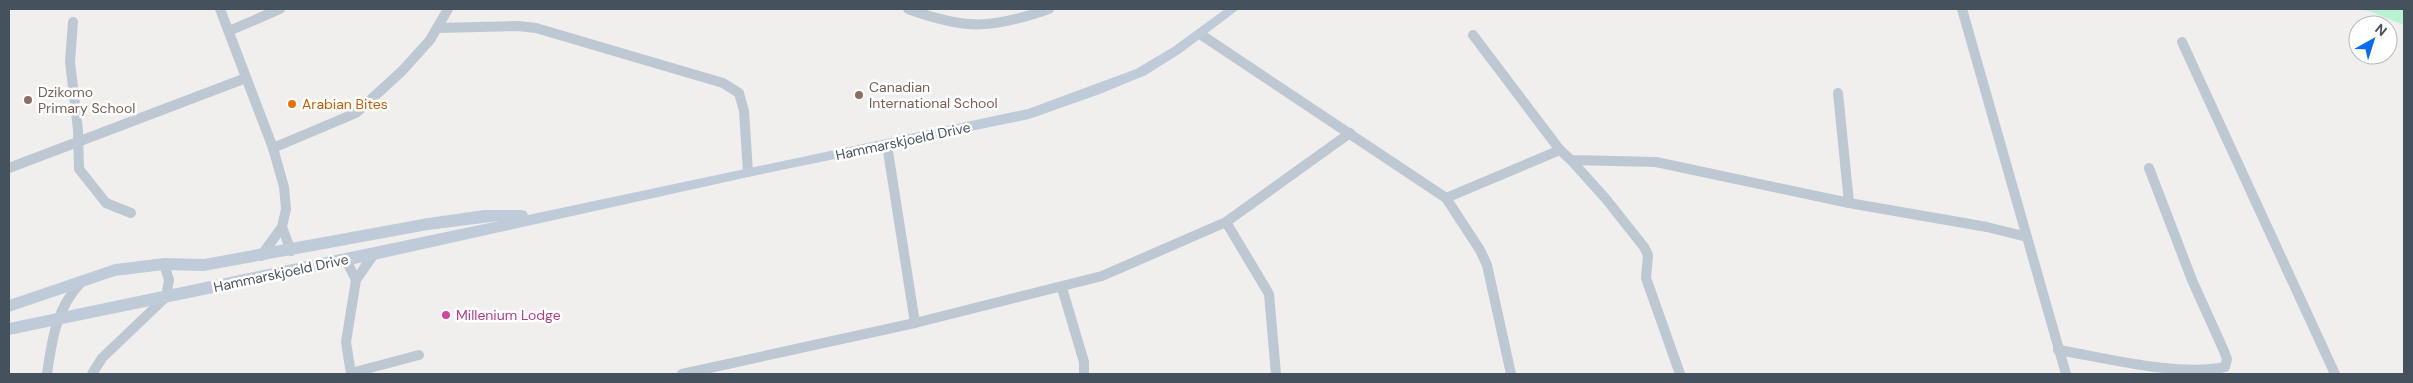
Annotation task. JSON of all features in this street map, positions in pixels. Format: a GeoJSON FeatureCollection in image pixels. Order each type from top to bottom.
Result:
{"type":"FeatureCollection","features":[{"type":"Feature","properties":{"kind":"main road","name":"Hammarskjoeld Drive"},"geometry":{"type":"LineString","coordinates":[[9,328],[346,260],[748,172],[1029,114],[1096,91],[1141,72],[1200,34],[1233,9]]}},
{"type":"Feature","properties":{"kind":"main road","name":"Hammarskjoeld Drive"},"geometry":{"type":"LineString","coordinates":[[9,306],[115,270],[164,264],[204,265],[484,216],[552,214]]}},
{"type":"Feature","properties":{"kind":"main road"},"geometry":{"type":"LineString","coordinates":[[408,228],[414,236],[408,246]]}},
{"type":"Feature","properties":{"kind":"street"},"geometry":{"type":"LineString","coordinates":[[220,9],[274,148],[284,187],[286,209],[282,227],[261,256]]}},
{"type":"Feature","properties":{"kind":"street"},"geometry":{"type":"LineString","coordinates":[[228,31],[280,9]]}},
{"type":"Feature","properties":{"kind":"street"},"geometry":{"type":"LineString","coordinates":[[274,148],[356,113],[402,71],[438,28],[448,9]]}},
{"type":"Feature","properties":{"kind":"street"},"geometry":{"type":"LineString","coordinates":[[908,9],[941,22],[968,27],[992,27],[1049,9]]}},
{"type":"Feature","properties":{"kind":"street"},"geometry":{"type":"LineString","coordinates":[[1962,9],[2066,374]]}},
{"type":"Feature","properties":{"kind":"street"},"geometry":{"type":"LineString","coordinates":[[73,22],[70,62],[79,169],[106,203],[131,213]]}},
{"type":"Feature","properties":{"kind":"street"},"geometry":{"type":"LineString","coordinates":[[438,28],[518,26],[536,28],[723,84],[739,93],[744,111],[748,172]]}},
{"type":"Feature","properties":{"kind":"street"},"geometry":{"type":"LineString","coordinates":[[1200,34],[1446,198],[1480,250],[1487,265],[1511,374]]}},
{"type":"Feature","properties":{"kind":"street"},"geometry":{"type":"LineString","coordinates":[[1473,35],[1560,150],[1606,199],[1644,248],[1648,255],[1646,278],[1680,374]]}},
{"type":"Feature","properties":{"kind":"street"},"geometry":{"type":"LineString","coordinates":[[2182,42],[2334,374]]}},
{"type":"Feature","properties":{"kind":"street"},"geometry":{"type":"LineString","coordinates":[[9,168],[246,78]]}},
{"type":"Feature","properties":{"kind":"street"},"geometry":{"type":"LineString","coordinates":[[1838,93],[1849,203]]}},
{"type":"Feature","properties":{"kind":"street"},"geometry":{"type":"LineString","coordinates":[[682,374],[915,323],[1062,288],[1102,276],[1166,250],[1226,222],[1350,133]]}},
{"type":"Feature","properties":{"kind":"street"},"geometry":{"type":"LineString","coordinates":[[887,144],[915,323]]}},
{"type":"Feature","properties":{"kind":"street"},"geometry":{"type":"LineString","coordinates":[[1446,198],[1560,150]]}},
{"type":"Feature","properties":{"kind":"street"},"geometry":{"type":"LineString","coordinates":[[1571,160],[1656,162],[1849,203],[1987,227],[2027,237]]}},
{"type":"Feature","properties":{"kind":"street"},"geometry":{"type":"LineString","coordinates":[[2058,350],[2193,370],[2220,370],[2225,367],[2228,360],[2192,280],[2149,168]]}},
{"type":"Feature","properties":{"kind":"street"},"geometry":{"type":"LineString","coordinates":[[1226,222],[1269,294],[1276,374]]}},
{"type":"Feature","properties":{"kind":"street"},"geometry":{"type":"LineString","coordinates":[[282,227],[291,251]]}},
{"type":"Feature","properties":{"kind":"street"},"geometry":{"type":"LineString","coordinates":[[374,254],[356,280],[346,342],[351,374],[420,355]]}},
{"type":"Feature","properties":{"kind":"street"},"geometry":{"type":"LineString","coordinates":[[346,260],[356,280]]}},
{"type":"Feature","properties":{"kind":"street"},"geometry":{"type":"LineString","coordinates":[[92,374],[102,358],[166,297],[170,284],[169,273],[164,264]]}},
{"type":"Feature","properties":{"kind":"street"},"geometry":{"type":"LineString","coordinates":[[47,374],[61,305],[84,280]]}},
{"type":"Feature","properties":{"kind":"street"},"geometry":{"type":"LineString","coordinates":[[1062,288],[1084,362],[1084,374]]}},
{"type":"Feature","properties":{"kind":"green space"},"geometry":{"type":"Polygon","coordinates":[[[2354,9],[2404,9],[2404,25],[2398,23],[2398,15],[2379,15],[2369,11],[2354,9]]]}},
{"type":"Feature","properties":{"kind":"place","name":"Canadian International School"},"geometry":{"type":"Point","coordinates":[859,95]}},
{"type":"Feature","properties":{"kind":"place","name":"Dzikomo Primary School"},"geometry":{"type":"Point","coordinates":[28,100]}},
{"type":"Feature","properties":{"kind":"place","name":"Arabian Bites"},"geometry":{"type":"Point","coordinates":[292,104]}},
{"type":"Feature","properties":{"kind":"place","name":"Millenium Lodge"},"geometry":{"type":"Point","coordinates":[446,315]}}]}
